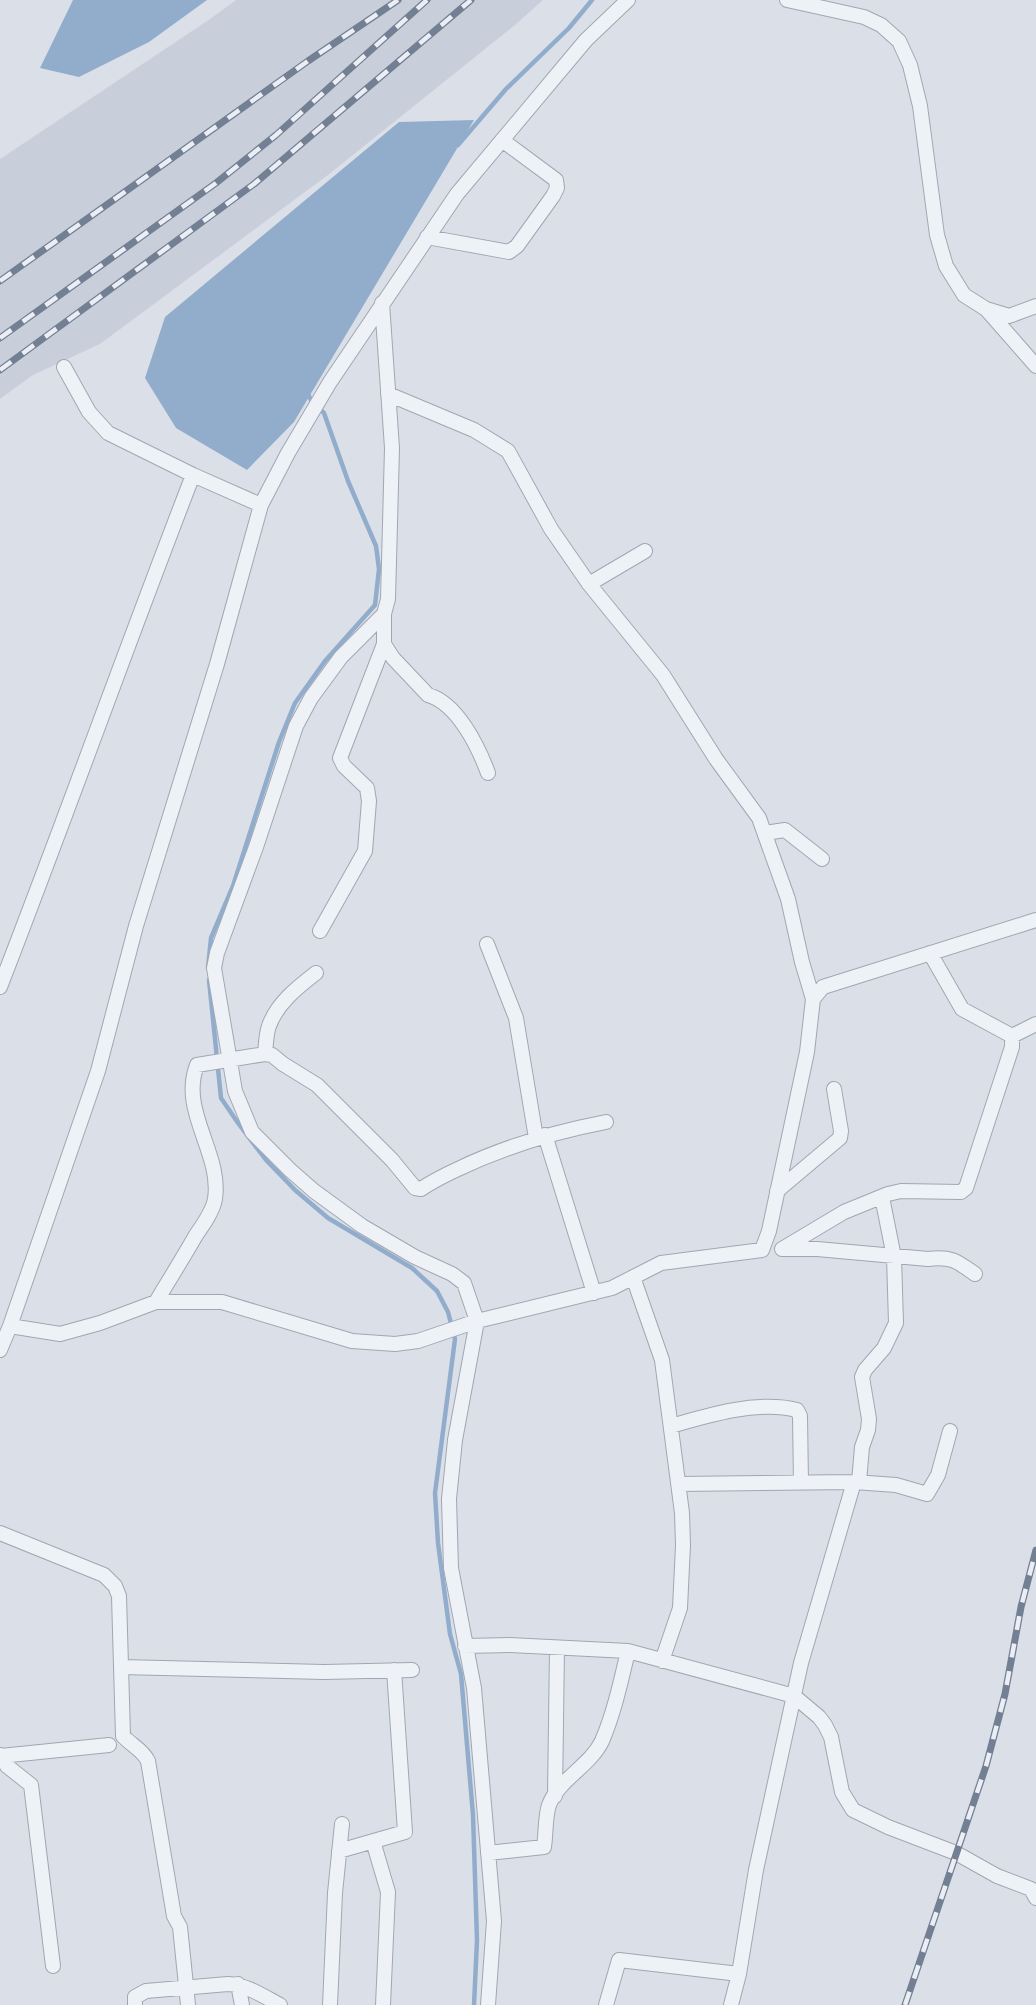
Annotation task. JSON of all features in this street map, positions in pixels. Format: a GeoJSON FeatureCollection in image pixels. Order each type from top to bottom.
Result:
{"type":"FeatureCollection","features":[{"type":"Feature","properties":{"kind":"street"},"geometry":{"type":"LineString","coordinates":[[0,1349],[98,1071],[136,926],[218,664],[261,505],[288,453],[330,382],[457,194],[586,40],[628,0]]}},
{"type":"Feature","properties":{"kind":"street"},"geometry":{"type":"LineString","coordinates":[[787,0],[864,17],[881,25],[899,41],[910,65],[920,106],[937,235],[946,266],[964,295],[986,309],[1009,316],[1036,306]]}},
{"type":"Feature","properties":{"kind":"street"},"geometry":{"type":"LineString","coordinates":[[427,237],[509,252],[517,246],[553,196],[557,189],[556,180],[502,140]]}},
{"type":"Feature","properties":{"kind":"street"},"geometry":{"type":"LineString","coordinates":[[320,931],[365,851],[369,801],[367,788],[344,766],[340,758],[384,644],[384,614],[389,586],[392,448],[382,303]]}},
{"type":"Feature","properties":{"kind":"street"},"geometry":{"type":"LineString","coordinates":[[986,309],[1036,366]]}},
{"type":"Feature","properties":{"kind":"street"},"geometry":{"type":"LineString","coordinates":[[64,367],[88,412],[108,433],[193,475],[261,505]]}},
{"type":"Feature","properties":{"kind":"street"},"geometry":{"type":"LineString","coordinates":[[388,394],[474,430],[508,451],[544,518],[589,584],[663,675],[716,759],[759,818],[788,899],[813,999],[807,1052],[769,1231],[762,1250]]}},
{"type":"Feature","properties":{"kind":"street"},"geometry":{"type":"LineString","coordinates":[[0,987],[193,475]]}},
{"type":"Feature","properties":{"kind":"street"},"geometry":{"type":"LineString","coordinates":[[589,584],[645,550]]}},
{"type":"Feature","properties":{"kind":"street"},"geometry":{"type":"LineString","coordinates":[[384,614],[340,657],[311,698],[296,726],[256,847],[217,953],[214,968],[226,1060],[235,1091],[252,1132],[314,1191],[362,1226],[415,1257],[452,1274],[464,1283],[470,1324],[449,1499],[451,1568],[474,1688],[494,1921],[488,2005]]}},
{"type":"Feature","properties":{"kind":"street"},"geometry":{"type":"LineString","coordinates":[[384,644],[393,658],[428,695],[454,713],[479,749],[488,772]]}},
{"type":"Feature","properties":{"kind":"street"},"geometry":{"type":"LineString","coordinates":[[765,833],[785,830],[822,859]]}},
{"type":"Feature","properties":{"kind":"street"},"geometry":{"type":"LineString","coordinates":[[813,999],[823,987],[1036,920]]}},
{"type":"Feature","properties":{"kind":"street"},"geometry":{"type":"LineString","coordinates":[[487,944],[516,1018],[541,1137],[594,1293]]}},
{"type":"Feature","properties":{"kind":"street"},"geometry":{"type":"LineString","coordinates":[[930,953],[962,1009],[1012,1036]]}},
{"type":"Feature","properties":{"kind":"street"},"geometry":{"type":"LineString","coordinates":[[265,1054],[268,1027],[274,1014],[294,990],[316,973]]}},
{"type":"Feature","properties":{"kind":"street"},"geometry":{"type":"LineString","coordinates":[[1012,1036],[1036,1024]]}},
{"type":"Feature","properties":{"kind":"street"},"geometry":{"type":"LineString","coordinates":[[782,1250],[844,1212],[882,1197],[901,1191],[961,1192],[966,1188],[1012,1047],[1012,1036]]}},
{"type":"Feature","properties":{"kind":"street"},"geometry":{"type":"LineString","coordinates":[[156,1302],[207,1217],[215,1199],[213,1164],[199,1127],[192,1079],[197,1065],[265,1054],[272,1055],[317,1085],[392,1160],[415,1188],[422,1189],[432,1181],[489,1154],[541,1137],[606,1122]]}},
{"type":"Feature","properties":{"kind":"street"},"geometry":{"type":"LineString","coordinates":[[777,1191],[840,1138],[841,1131],[834,1089]]}},
{"type":"Feature","properties":{"kind":"street"},"geometry":{"type":"LineString","coordinates":[[731,2005],[739,1974],[756,1870],[801,1663],[857,1482],[862,1447],[868,1430],[869,1419],[862,1377],[865,1370],[884,1348],[896,1323],[894,1257],[882,1197]]}},
{"type":"Feature","properties":{"kind":"street"},"geometry":{"type":"LineString","coordinates":[[10,1326],[60,1334],[100,1323],[156,1302],[222,1302],[352,1341],[395,1344],[418,1341],[470,1324],[612,1288],[661,1263],[762,1250],[817,1249],[894,1257],[928,1259],[941,1257],[955,1260],[975,1274]]}},
{"type":"Feature","properties":{"kind":"street"},"geometry":{"type":"LineString","coordinates":[[633,1277],[662,1360],[678,1484],[683,1545],[680,1608],[662,1660]]}},
{"type":"Feature","properties":{"kind":"street"},"geometry":{"type":"LineString","coordinates":[[671,1426],[724,1410],[784,1407],[797,1410],[800,1416],[801,1483]]}},
{"type":"Feature","properties":{"kind":"street"},"geometry":{"type":"LineString","coordinates":[[678,1484],[857,1482],[896,1485],[927,1494],[938,1475],[950,1431]]}},
{"type":"Feature","properties":{"kind":"street"},"geometry":{"type":"LineString","coordinates":[[0,1533],[104,1575],[111,1580],[119,1596],[123,1736],[131,1745],[145,1754],[148,1761],[174,1916],[180,1927],[188,2005]]}},
{"type":"Feature","properties":{"kind":"street"},"geometry":{"type":"LineString","coordinates":[[465,1646],[628,1651],[794,1696],[825,1725],[831,1737],[842,1792],[853,1810],[888,1827],[956,1854],[997,1876],[1031,1889],[1036,1898]]}},
{"type":"Feature","properties":{"kind":"street"},"geometry":{"type":"LineString","coordinates":[[555,1796],[557,1648]]}},
{"type":"Feature","properties":{"kind":"street"},"geometry":{"type":"LineString","coordinates":[[488,1853],[544,1847],[549,1807],[555,1796],[592,1757],[602,1742],[628,1651]]}},
{"type":"Feature","properties":{"kind":"street"},"geometry":{"type":"LineString","coordinates":[[121,1667],[324,1672],[412,1670]]}},
{"type":"Feature","properties":{"kind":"street"},"geometry":{"type":"LineString","coordinates":[[339,1851],[405,1832],[394,1670]]}},
{"type":"Feature","properties":{"kind":"street"},"geometry":{"type":"LineString","coordinates":[[2,1762],[109,1744]]}},
{"type":"Feature","properties":{"kind":"street"},"geometry":{"type":"LineString","coordinates":[[2,1762],[31,1785],[53,1966]]}},
{"type":"Feature","properties":{"kind":"street"},"geometry":{"type":"LineString","coordinates":[[330,2005],[335,1893],[342,1824]]}},
{"type":"Feature","properties":{"kind":"street"},"geometry":{"type":"LineString","coordinates":[[373,1841],[388,1892],[383,2005]]}},
{"type":"Feature","properties":{"kind":"street"},"geometry":{"type":"LineString","coordinates":[[606,2005],[619,1960],[739,1974]]}},
{"type":"Feature","properties":{"kind":"street"},"geometry":{"type":"LineString","coordinates":[[238,1984],[242,2005]]}},
{"type":"Feature","properties":{"kind":"street"},"geometry":{"type":"LineString","coordinates":[[135,2005],[135,1997],[146,1991],[238,1984],[280,2005]]}},
{"type":"Feature","properties":{"kind":"shaded area"},"geometry":{"type":"Polygon","coordinates":[[[236,0],[543,0],[328,175],[100,344],[33,375],[0,399],[0,159],[236,0]]]}},
{"type":"Feature","properties":{"kind":"water"},"geometry":{"type":"Polygon","coordinates":[[[73,0],[207,0],[149,42],[79,77],[40,68],[73,0]]]}},
{"type":"Feature","properties":{"kind":"water"},"geometry":{"type":"Polygon","coordinates":[[[474,120],[294,422],[247,470],[176,428],[145,378],[165,317],[399,122],[474,120]]]}},
{"type":"Feature","properties":{"kind":"waterway"},"geometry":{"type":"LineString","coordinates":[[458,145],[506,89],[569,28],[592,0]]}},
{"type":"Feature","properties":{"kind":"waterway"},"geometry":{"type":"LineString","coordinates":[[208,968],[211,938],[233,886],[279,742],[295,703],[325,661],[375,605],[379,569],[376,546],[348,481],[324,413],[312,402],[307,392]]}},
{"type":"Feature","properties":{"kind":"waterway"},"geometry":{"type":"LineString","coordinates":[[209,980],[221,1098],[238,1123],[266,1160],[295,1190],[328,1218],[412,1268],[437,1291],[448,1312],[455,1339],[435,1493],[438,1543],[450,1634],[461,1674],[473,1815],[477,1940],[474,2005]]}},
{"type":"Feature","properties":{"kind":"railway"},"geometry":{"type":"LineString","coordinates":[[0,281],[308,61],[398,0]]}},
{"type":"Feature","properties":{"kind":"railway"},"geometry":{"type":"LineString","coordinates":[[0,338],[216,183],[276,135],[427,0]]}},
{"type":"Feature","properties":{"kind":"railway"},"geometry":{"type":"LineString","coordinates":[[0,370],[254,184],[471,0]]}},
{"type":"Feature","properties":{"kind":"railway"},"geometry":{"type":"LineString","coordinates":[[905,2005],[986,1766],[1005,1694],[1021,1607],[1036,1550]]}}]}
